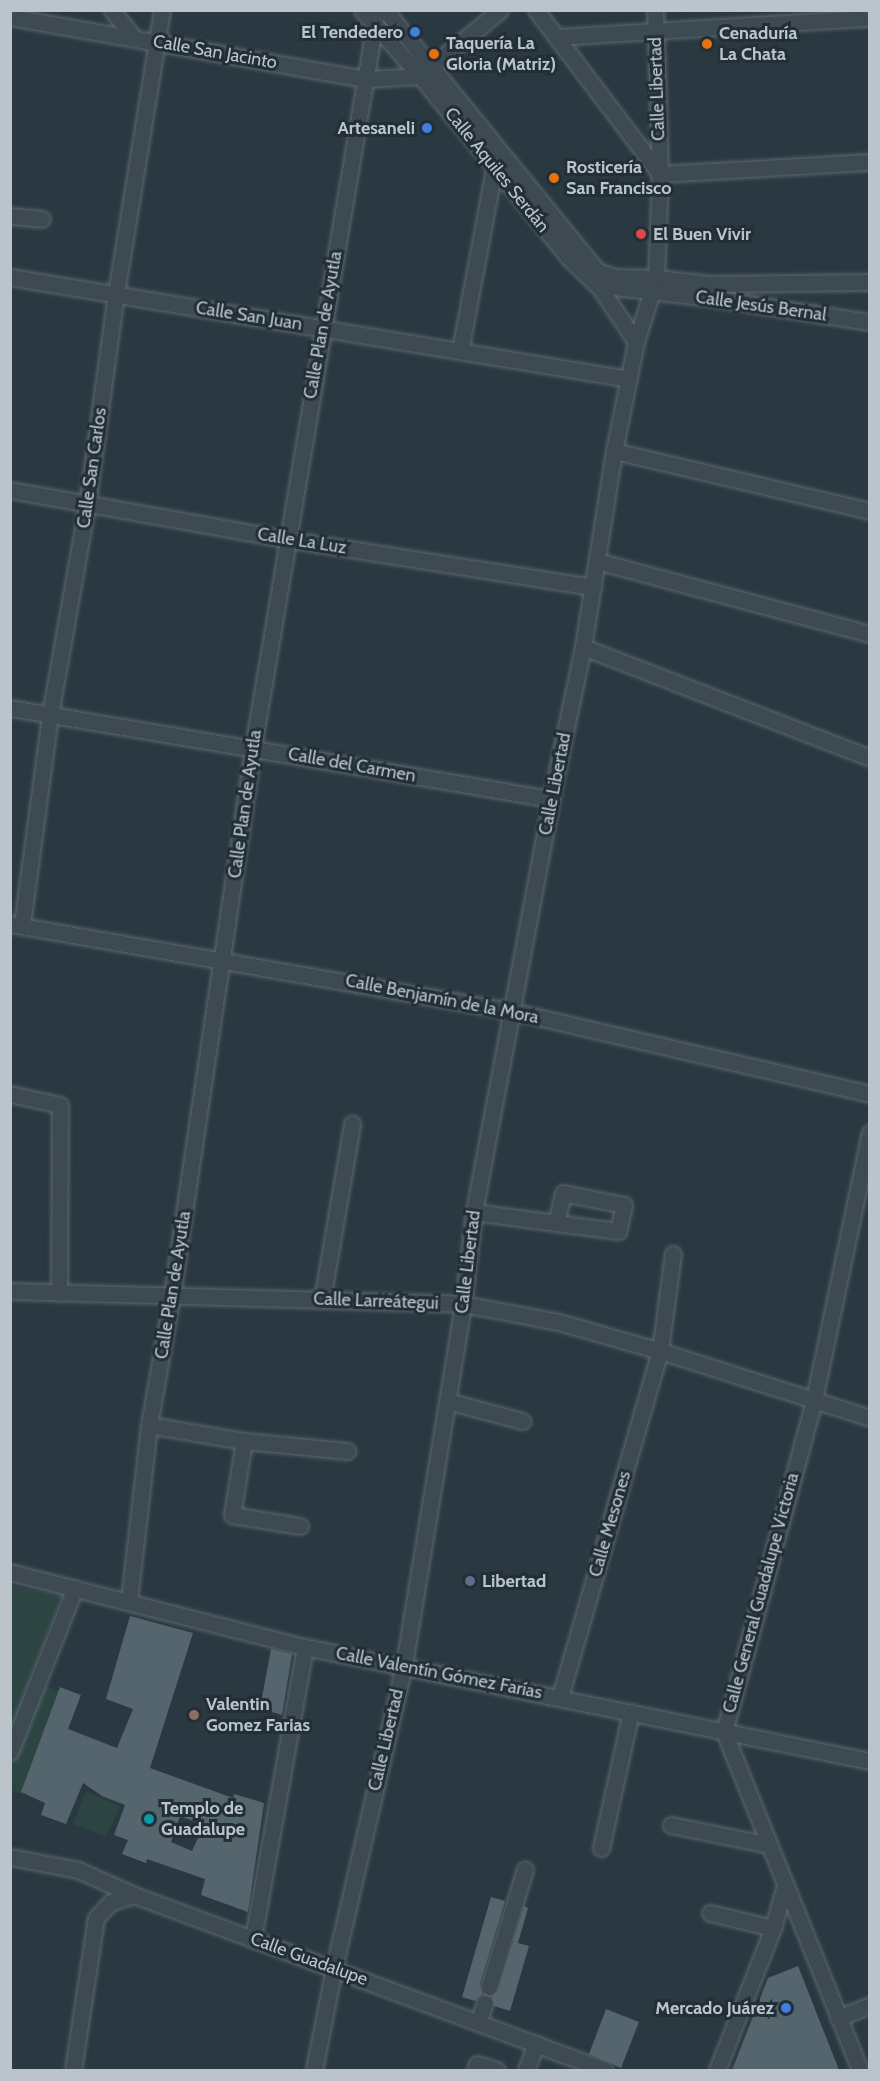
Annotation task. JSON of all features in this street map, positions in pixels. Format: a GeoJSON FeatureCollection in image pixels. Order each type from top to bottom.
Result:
{"type":"FeatureCollection","features":[{"type":"Feature","properties":{"kind":"street"},"geometry":{"type":"LineString","coordinates":[[112,10],[134,38]]}},
{"type":"Feature","properties":{"kind":"street","name":"Calle San Carlos"},"geometry":{"type":"LineString","coordinates":[[16,924],[87,505],[116,294],[162,10]]}},
{"type":"Feature","properties":{"kind":"street","name":"Calle Aquiles Serdán"},"geometry":{"type":"LineString","coordinates":[[362,10],[376,18],[420,76],[591,267]]}},
{"type":"Feature","properties":{"kind":"street","name":"Calle Aquiles Serdán"},"geometry":{"type":"LineString","coordinates":[[384,10],[432,66],[500,165],[579,269],[597,285]]}},
{"type":"Feature","properties":{"kind":"street"},"geometry":{"type":"LineString","coordinates":[[420,76],[500,10]]}},
{"type":"Feature","properties":{"kind":"street"},"geometry":{"type":"LineString","coordinates":[[536,10],[660,174],[870,162]]}},
{"type":"Feature","properties":{"kind":"street","name":"Calle Libertad"},"geometry":{"type":"LineString","coordinates":[[629,379],[636,342],[655,284],[660,174],[655,10]]}},
{"type":"Feature","properties":{"kind":"street","name":"Calle San Jacinto"},"geometry":{"type":"LineString","coordinates":[[10,17],[367,79],[420,76]]}},
{"type":"Feature","properties":{"kind":"street","name":"Calle Plan de Ayutla"},"geometry":{"type":"LineString","coordinates":[[129,1601],[149,1425],[172,1294],[253,748],[286,539],[376,18]]}},
{"type":"Feature","properties":{"kind":"street"},"geometry":{"type":"LineString","coordinates":[[556,37],[870,18]]}},
{"type":"Feature","properties":{"kind":"street"},"geometry":{"type":"LineString","coordinates":[[460,351],[500,165]]}},
{"type":"Feature","properties":{"kind":"street"},"geometry":{"type":"LineString","coordinates":[[10,216],[42,219]]}},
{"type":"Feature","properties":{"kind":"street"},"geometry":{"type":"LineString","coordinates":[[591,267],[615,277],[655,284]]}},
{"type":"Feature","properties":{"kind":"street"},"geometry":{"type":"LineString","coordinates":[[591,267],[597,285],[636,342]]}},
{"type":"Feature","properties":{"kind":"street","name":"Calle San Juan"},"geometry":{"type":"LineString","coordinates":[[10,277],[629,379]]}},
{"type":"Feature","properties":{"kind":"street"},"geometry":{"type":"LineString","coordinates":[[597,285],[870,282]]}},
{"type":"Feature","properties":{"kind":"street","name":"Calle Jesús Bernal"},"geometry":{"type":"LineString","coordinates":[[655,284],[870,322]]}},
{"type":"Feature","properties":{"kind":"street"},"geometry":{"type":"LineString","coordinates":[[629,379],[614,451],[870,511]]}},
{"type":"Feature","properties":{"kind":"street","name":"Calle Libertad"},"geometry":{"type":"LineString","coordinates":[[314,2070],[334,1968],[404,1665],[463,1304],[474,1212],[551,799],[583,647],[614,451]]}},
{"type":"Feature","properties":{"kind":"street","name":"Calle La Luz"},"geometry":{"type":"LineString","coordinates":[[10,490],[286,539],[593,587]]}},
{"type":"Feature","properties":{"kind":"street"},"geometry":{"type":"LineString","coordinates":[[597,561],[870,634]]}},
{"type":"Feature","properties":{"kind":"street"},"geometry":{"type":"LineString","coordinates":[[583,647],[870,758]]}},
{"type":"Feature","properties":{"kind":"street","name":"Calle del Carmen"},"geometry":{"type":"LineString","coordinates":[[10,708],[551,799]]}},
{"type":"Feature","properties":{"kind":"street","name":"Calle Benjamín de la Mora"},"geometry":{"type":"LineString","coordinates":[[16,924],[512,1011],[870,1094]]}},
{"type":"Feature","properties":{"kind":"street"},"geometry":{"type":"LineString","coordinates":[[10,1094],[60,1106],[60,1293]]}},
{"type":"Feature","properties":{"kind":"street"},"geometry":{"type":"LineString","coordinates":[[322,1300],[352,1124]]}},
{"type":"Feature","properties":{"kind":"street","name":"Calle General Guadalupe Victoria"},"geometry":{"type":"LineString","coordinates":[[860,2070],[724,1732],[814,1400],[863,1200],[870,1133]]}},
{"type":"Feature","properties":{"kind":"street"},"geometry":{"type":"LineString","coordinates":[[474,1212],[556,1223]]}},
{"type":"Feature","properties":{"kind":"street","name":"Calle Mesones"},"geometry":{"type":"LineString","coordinates":[[560,1697],[660,1350],[673,1254]]}},
{"type":"Feature","properties":{"kind":"street","name":"Calle Larreátegui"},"geometry":{"type":"LineString","coordinates":[[10,1291],[463,1304],[559,1322],[660,1350],[870,1418]]}},
{"type":"Feature","properties":{"kind":"street"},"geometry":{"type":"LineString","coordinates":[[447,1401],[522,1421]]}},
{"type":"Feature","properties":{"kind":"street"},"geometry":{"type":"LineString","coordinates":[[149,1425],[244,1441],[348,1451]]}},
{"type":"Feature","properties":{"kind":"street"},"geometry":{"type":"LineString","coordinates":[[244,1441],[232,1515],[300,1526]]}},
{"type":"Feature","properties":{"kind":"street","name":"Calle Valentín Gómez Farías"},"geometry":{"type":"LineString","coordinates":[[10,1572],[305,1647],[404,1665],[870,1761]]}},
{"type":"Feature","properties":{"kind":"street"},"geometry":{"type":"LineString","coordinates":[[10,1752],[75,1588]]}},
{"type":"Feature","properties":{"kind":"street"},"geometry":{"type":"LineString","coordinates":[[253,1939],[305,1647]]}},
{"type":"Feature","properties":{"kind":"street"},"geometry":{"type":"LineString","coordinates":[[601,1848],[631,1712]]}},
{"type":"Feature","properties":{"kind":"street"},"geometry":{"type":"LineString","coordinates":[[671,1825],[769,1845]]}},
{"type":"Feature","properties":{"kind":"street","name":"Calle Guadalupe"},"geometry":{"type":"LineString","coordinates":[[10,1857],[78,1870],[135,1895],[605,2070]]}},
{"type":"Feature","properties":{"kind":"street"},"geometry":{"type":"LineString","coordinates":[[489,1987],[525,1869]]}},
{"type":"Feature","properties":{"kind":"street"},"geometry":{"type":"LineString","coordinates":[[717,2070],[773,1928],[785,1885]]}},
{"type":"Feature","properties":{"kind":"street"},"geometry":{"type":"LineString","coordinates":[[73,2070],[96,1918],[111,1902],[135,1895]]}},
{"type":"Feature","properties":{"kind":"street"},"geometry":{"type":"LineString","coordinates":[[710,1912],[773,1928]]}},
{"type":"Feature","properties":{"kind":"street"},"geometry":{"type":"LineString","coordinates":[[478,2023],[484,2003]]}},
{"type":"Feature","properties":{"kind":"street"},"geometry":{"type":"LineString","coordinates":[[838,2018],[870,2005]]}},
{"type":"Feature","properties":{"kind":"street"},"geometry":{"type":"LineString","coordinates":[[526,2070],[536,2044]]}},
{"type":"Feature","properties":{"kind":"street"},"geometry":{"type":"LineString","coordinates":[[475,2070],[477,2064],[497,2070]]}},
{"type":"Feature","properties":{"kind":"green space"},"geometry":{"type":"Polygon","coordinates":[[[10,1586],[62,1594],[11,1730],[10,1586]]]}},
{"type":"Feature","properties":{"kind":"green space"},"geometry":{"type":"Polygon","coordinates":[[[39,1684],[59,1691],[24,1795],[11,1790],[11,1765],[39,1684]]]}},
{"type":"Feature","properties":{"kind":"green space"},"geometry":{"type":"Polygon","coordinates":[[[86,1792],[120,1806],[106,1837],[73,1824],[86,1792]]]}},
{"type":"Feature","properties":{"kind":"building"},"geometry":{"type":"Polygon","coordinates":[[[130,1616],[193,1633],[150,1768],[233,1798],[234,1794],[264,1803],[248,1912],[201,1895],[205,1879],[147,1859],[146,1863],[122,1854],[128,1840],[114,1835],[125,1805],[102,1796],[83,1783],[66,1824],[41,1815],[45,1803],[21,1792],[60,1687],[81,1695],[68,1729],[117,1748],[133,1709],[106,1699],[130,1616]],[[180,1816],[171,1842],[192,1851],[204,1825],[180,1816]]]}},
{"type":"Feature","properties":{"kind":"building"},"geometry":{"type":"Polygon","coordinates":[[[271,1649],[292,1654],[282,1715],[260,1708],[271,1649]]]}},
{"type":"Feature","properties":{"kind":"building"},"geometry":{"type":"Polygon","coordinates":[[[491,1897],[505,1901],[480,1984],[482,1994],[475,2001],[462,1997],[491,1897]]]}},
{"type":"Feature","properties":{"kind":"building"},"geometry":{"type":"Polygon","coordinates":[[[524,1906],[528,1908],[518,1943],[529,1946],[510,2011],[494,2006],[492,1996],[498,1990],[524,1906]]]}},
{"type":"Feature","properties":{"kind":"building","name":"Mercado Juárez"},"geometry":{"type":"Polygon","coordinates":[[[798,1966],[839,2070],[732,2070],[768,1978],[798,1966]]]}},
{"type":"Feature","properties":{"kind":"building"},"geometry":{"type":"Polygon","coordinates":[[[606,2009],[639,2022],[621,2068],[589,2054],[606,2009]]]}},
{"type":"Feature","properties":{"kind":"place","name":"El Tendedero"},"geometry":{"type":"Point","coordinates":[415,32]}},
{"type":"Feature","properties":{"kind":"place","name":"Cenaduría La Chata"},"geometry":{"type":"Point","coordinates":[707,44]}},
{"type":"Feature","properties":{"kind":"place","name":"Taquería La Gloria (Matriz)"},"geometry":{"type":"Point","coordinates":[434,54]}},
{"type":"Feature","properties":{"kind":"place","name":"Artesaneli"},"geometry":{"type":"Point","coordinates":[427,128]}},
{"type":"Feature","properties":{"kind":"place","name":"Rosticería San Francisco"},"geometry":{"type":"Point","coordinates":[554,178]}},
{"type":"Feature","properties":{"kind":"place","name":"El Buen Vivir"},"geometry":{"type":"Point","coordinates":[641,234]}},
{"type":"Feature","properties":{"kind":"place","name":"Libertad"},"geometry":{"type":"Point","coordinates":[470,1581]}},
{"type":"Feature","properties":{"kind":"place","name":"Valentin Gomez Farias"},"geometry":{"type":"Point","coordinates":[194,1715]}},
{"type":"Feature","properties":{"kind":"place","name":"Templo de Guadalupe"},"geometry":{"type":"Point","coordinates":[149,1819]}},
{"type":"Feature","properties":{"kind":"place","name":"Mercado Juárez"},"geometry":{"type":"Point","coordinates":[786,2008]}}]}
